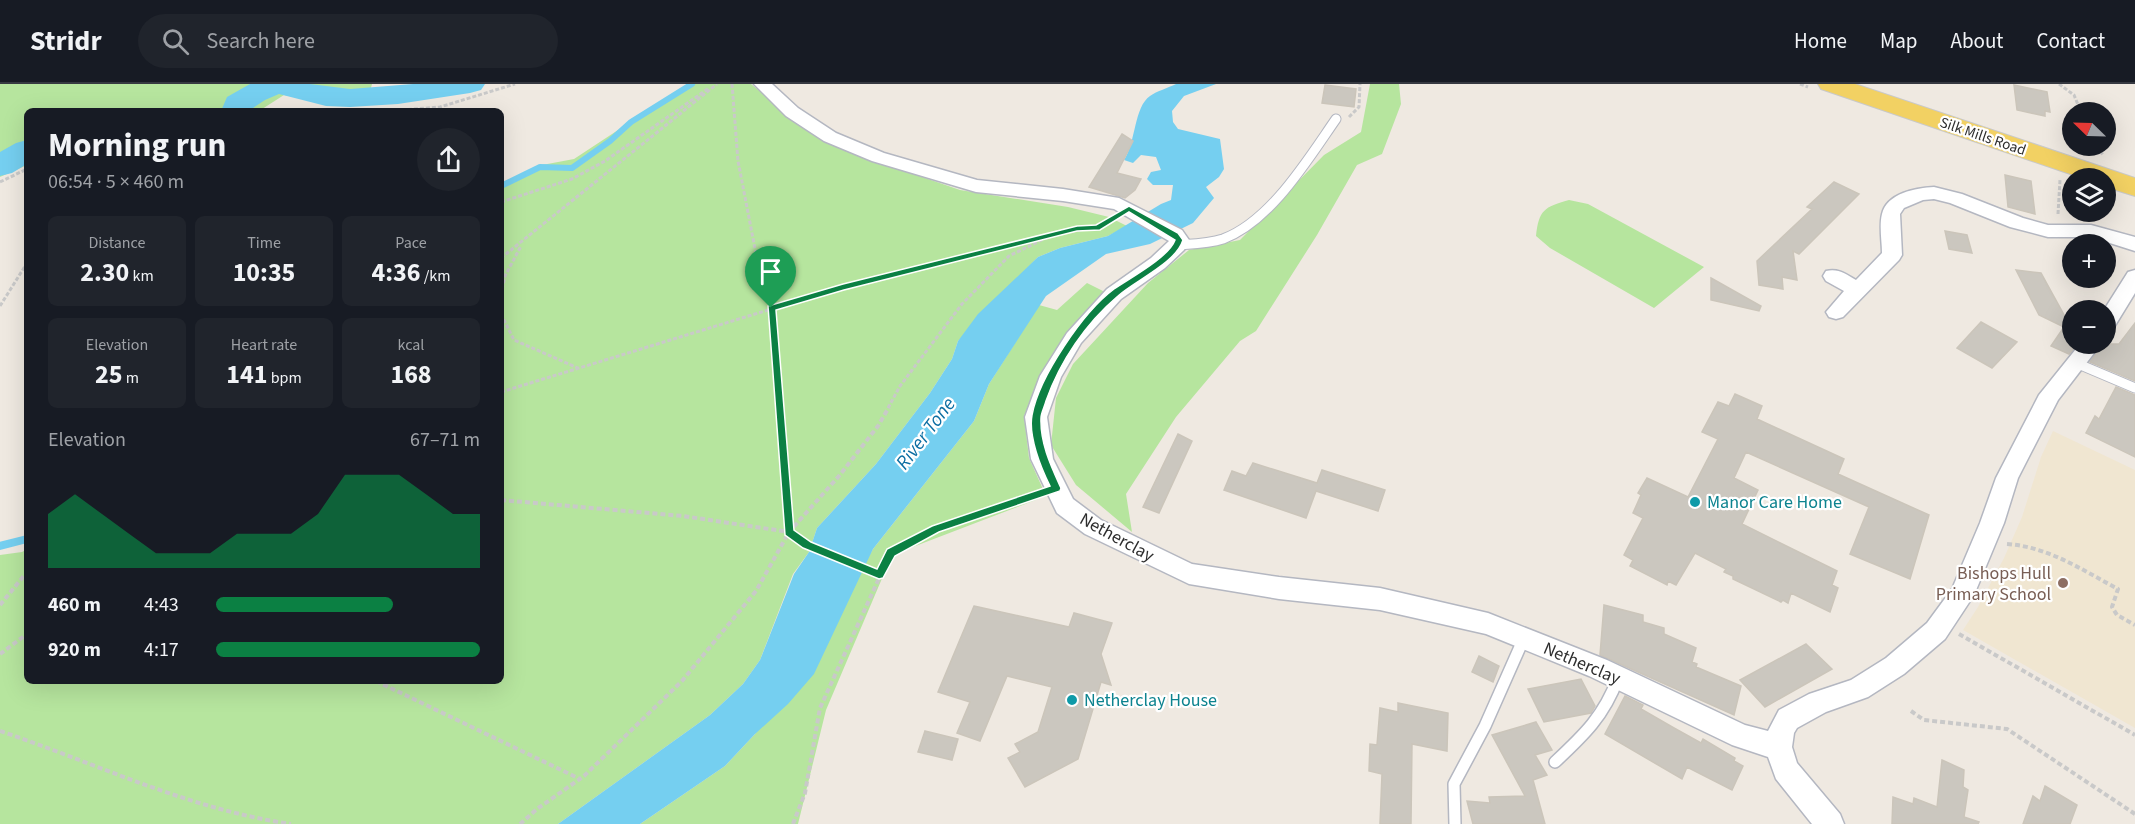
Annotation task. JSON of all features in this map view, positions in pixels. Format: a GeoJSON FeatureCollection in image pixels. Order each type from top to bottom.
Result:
{"type":"FeatureCollection","features":[{"type":"Feature","properties":{"kind":"main road","name":"Silk Mills Road"},"geometry":{"type":"LineString","coordinates":[[1830,84],[2135,187]]}},
{"type":"Feature","properties":{"kind":"street"},"geometry":{"type":"LineString","coordinates":[[762,84],[792,111],[830,136],[878,157],[976,186],[1097,199],[1119,204],[1176,240]]}},
{"type":"Feature","properties":{"kind":"street"},"geometry":{"type":"LineString","coordinates":[[1836,312],[1892,255],[1891,214],[1897,204],[1920,194],[1934,193],[1955,198],[2017,223],[2048,231],[2091,231],[2135,244]]}},
{"type":"Feature","properties":{"kind":"street","name":"Netherclay"},"geometry":{"type":"LineString","coordinates":[[1176,240],[1158,263],[1114,294],[1074,338],[1051,376],[1036,417],[1042,459],[1065,506],[1093,526],[1189,574],[1279,588],[1380,599],[1488,624],[1618,678],[1740,736],[1779,747]]}},
{"type":"Feature","properties":{"kind":"street"},"geometry":{"type":"LineString","coordinates":[[1833,276],[1858,290]]}},
{"type":"Feature","properties":{"kind":"street"},"geometry":{"type":"LineString","coordinates":[[2116,308],[2135,277]]}},
{"type":"Feature","properties":{"kind":"street"},"geometry":{"type":"LineString","coordinates":[[1830,824],[1786,770],[1779,747],[1781,730],[1788,719],[1818,703],[1859,689],[1917,648],[1942,622],[1962,594],[1984,543],[2007,478],[2050,395],[2083,354]]}},
{"type":"Feature","properties":{"kind":"lane"},"geometry":{"type":"LineString","coordinates":[[1176,240],[1226,237],[1250,222],[1296,173],[1336,119]]}},
{"type":"Feature","properties":{"kind":"lane"},"geometry":{"type":"LineString","coordinates":[[2076,363],[2135,388]]}},
{"type":"Feature","properties":{"kind":"lane"},"geometry":{"type":"LineString","coordinates":[[1455,824],[1454,784],[1489,717],[1524,638]]}},
{"type":"Feature","properties":{"kind":"lane"},"geometry":{"type":"LineString","coordinates":[[1555,762],[1589,731],[1612,694],[1618,678]]}},
{"type":"Feature","properties":{"kind":"path"},"geometry":{"type":"LineString","coordinates":[[428,108],[440,107],[516,84]]}},
{"type":"Feature","properties":{"kind":"path"},"geometry":{"type":"LineString","coordinates":[[504,201],[572,179],[605,160],[716,84]]}},
{"type":"Feature","properties":{"kind":"path"},"geometry":{"type":"LineString","coordinates":[[504,256],[716,84]]}},
{"type":"Feature","properties":{"kind":"path"},"geometry":{"type":"LineString","coordinates":[[732,84],[738,161],[757,259],[771,308],[789,532]]}},
{"type":"Feature","properties":{"kind":"path"},"geometry":{"type":"LineString","coordinates":[[1336,119],[1347,118],[1359,107],[1360,84]]}},
{"type":"Feature","properties":{"kind":"path"},"geometry":{"type":"LineString","coordinates":[[2059,84],[2074,95],[2077,102]]}},
{"type":"Feature","properties":{"kind":"path"},"geometry":{"type":"LineString","coordinates":[[0,182],[24,170]]}},
{"type":"Feature","properties":{"kind":"path"},"geometry":{"type":"LineString","coordinates":[[504,391],[843,287],[1077,228],[1098,228],[1134,212]]}},
{"type":"Feature","properties":{"kind":"path"},"geometry":{"type":"LineString","coordinates":[[520,824],[537,809],[580,779],[682,681],[756,591],[789,532],[839,476],[878,426],[900,386],[962,304],[1009,256],[1054,234]]}},
{"type":"Feature","properties":{"kind":"path"},"geometry":{"type":"LineString","coordinates":[[504,281],[523,242]]}},
{"type":"Feature","properties":{"kind":"path"},"geometry":{"type":"LineString","coordinates":[[0,306],[24,268]]}},
{"type":"Feature","properties":{"kind":"path"},"geometry":{"type":"LineString","coordinates":[[504,320],[514,340],[578,368]]}},
{"type":"Feature","properties":{"kind":"path"},"geometry":{"type":"LineString","coordinates":[[793,824],[805,793],[820,708],[879,574],[891,552],[935,529],[1056,488]]}},
{"type":"Feature","properties":{"kind":"path"},"geometry":{"type":"LineString","coordinates":[[504,500],[682,516],[789,532],[807,545],[879,574]]}},
{"type":"Feature","properties":{"kind":"path"},"geometry":{"type":"LineString","coordinates":[[1984,543],[2024,544],[2040,548],[2118,589],[2112,607],[2117,615],[2135,624]]}},
{"type":"Feature","properties":{"kind":"path"},"geometry":{"type":"LineString","coordinates":[[0,605],[24,576]]}},
{"type":"Feature","properties":{"kind":"path"},"geometry":{"type":"LineString","coordinates":[[1942,622],[2135,735]]}},
{"type":"Feature","properties":{"kind":"path"},"geometry":{"type":"LineString","coordinates":[[0,654],[24,636]]}},
{"type":"Feature","properties":{"kind":"path"},"geometry":{"type":"LineString","coordinates":[[382,684],[580,779]]}},
{"type":"Feature","properties":{"kind":"path"},"geometry":{"type":"LineString","coordinates":[[1911,711],[1924,720],[2007,729],[2135,814]]}},
{"type":"Feature","properties":{"kind":"path"},"geometry":{"type":"LineString","coordinates":[[0,731],[39,743],[184,801],[255,821],[291,824]]}},
{"type":"Feature","properties":{"kind":"shaded area","name":"Bishops Hull Primary School"},"geometry":{"type":"Polygon","coordinates":[[[2053,431],[2135,470],[2135,728],[1963,630],[2004,558],[2022,517],[2041,457],[2053,431]]]}},
{"type":"Feature","properties":{"kind":"green space"},"geometry":{"type":"Polygon","coordinates":[[[0,84],[372,84],[367,103],[340,106],[284,95],[264,108],[24,108],[24,166],[0,177],[0,84]]]}},
{"type":"Feature","properties":{"kind":"green space"},"geometry":{"type":"Polygon","coordinates":[[[688,84],[751,84],[810,132],[861,156],[960,190],[1068,207],[1109,217],[1127,226],[1108,236],[1060,248],[1038,257],[1010,286],[958,341],[952,359],[930,393],[876,464],[817,528],[809,552],[793,574],[760,660],[743,684],[710,715],[558,824],[0,824],[0,555],[24,551],[24,684],[504,684],[504,186],[542,165],[574,159],[688,84]]]}},
{"type":"Feature","properties":{"kind":"green space"},"geometry":{"type":"Polygon","coordinates":[[[1370,84],[1399,84],[1401,104],[1382,154],[1357,165],[1317,235],[1256,331],[1240,341],[1176,417],[1126,494],[1132,532],[1076,485],[1051,445],[1056,398],[1073,364],[1148,283],[1189,250],[1240,240],[1324,155],[1361,132],[1370,84]]]}},
{"type":"Feature","properties":{"kind":"green space"},"geometry":{"type":"Polygon","coordinates":[[[1569,200],[1588,204],[1704,267],[1654,308],[1550,248],[1536,236],[1539,220],[1544,211],[1569,200]]]}},
{"type":"Feature","properties":{"kind":"green space"},"geometry":{"type":"Polygon","coordinates":[[[1087,283],[1107,293],[1043,372],[1024,416],[1029,458],[1046,496],[892,555],[826,710],[798,824],[640,824],[725,766],[755,734],[860,573],[873,549],[974,421],[989,384],[1039,305],[1057,310],[1087,283]]]}},
{"type":"Feature","properties":{"kind":"water","name":"River Tone"},"geometry":{"type":"Polygon","coordinates":[[[1176,84],[1216,84],[1184,96],[1172,111],[1173,122],[1178,129],[1220,139],[1224,169],[1219,177],[1206,187],[1214,198],[1193,223],[1150,244],[1106,254],[1046,296],[989,384],[974,421],[873,549],[814,674],[788,704],[725,766],[640,824],[558,824],[710,715],[743,684],[760,660],[794,574],[809,552],[817,528],[876,464],[930,393],[952,359],[958,341],[978,314],[1038,257],[1060,248],[1108,236],[1171,200],[1173,185],[1153,185],[1147,179],[1151,172],[1161,170],[1156,157],[1141,155],[1133,163],[1124,160],[1145,101],[1153,94],[1176,84]]]}},
{"type":"Feature","properties":{"kind":"building"},"geometry":{"type":"Polygon","coordinates":[[[1325,85],[1356,89],[1354,107],[1322,103],[1325,85]]]}},
{"type":"Feature","properties":{"kind":"building"},"geometry":{"type":"Polygon","coordinates":[[[2014,85],[2047,92],[2050,112],[2045,111],[2045,116],[2017,110],[2014,85]]]}},
{"type":"Feature","properties":{"kind":"building"},"geometry":{"type":"Polygon","coordinates":[[[1122,134],[1133,141],[1117,173],[1141,179],[1135,190],[1125,198],[1089,187],[1122,134]]]}},
{"type":"Feature","properties":{"kind":"building"},"geometry":{"type":"Polygon","coordinates":[[[2005,175],[2031,181],[2035,214],[2008,207],[2005,175]]]}},
{"type":"Feature","properties":{"kind":"building"},"geometry":{"type":"Polygon","coordinates":[[[1834,182],[1859,194],[1799,254],[1793,251],[1797,280],[1782,277],[1783,289],[1759,285],[1757,261],[1812,209],[1807,207],[1834,182]]]}},
{"type":"Feature","properties":{"kind":"building"},"geometry":{"type":"Polygon","coordinates":[[[1945,231],[1967,235],[1972,253],[1949,249],[1945,231]]]}},
{"type":"Feature","properties":{"kind":"building"},"geometry":{"type":"Polygon","coordinates":[[[2016,270],[2041,273],[2062,311],[2062,326],[2039,315],[2016,270]]]}},
{"type":"Feature","properties":{"kind":"building"},"geometry":{"type":"Polygon","coordinates":[[[1711,278],[1761,306],[1759,311],[1711,300],[1711,278]]]}},
{"type":"Feature","properties":{"kind":"building"},"geometry":{"type":"Polygon","coordinates":[[[1981,322],[2017,342],[1992,368],[1957,348],[1981,322]]]}},
{"type":"Feature","properties":{"kind":"building"},"geometry":{"type":"Polygon","coordinates":[[[2135,323],[2135,381],[2090,362],[2096,354],[2116,354],[2116,344],[2119,344],[2135,323]]]}},
{"type":"Feature","properties":{"kind":"building"},"geometry":{"type":"Polygon","coordinates":[[[2062,330],[2062,351],[2051,346],[2062,330]]]}},
{"type":"Feature","properties":{"kind":"building"},"geometry":{"type":"Polygon","coordinates":[[[2116,387],[2135,395],[2135,457],[2086,433],[2095,416],[2099,419],[2116,387]]]}},
{"type":"Feature","properties":{"kind":"building","name":"Manor Care Home"},"geometry":{"type":"Polygon","coordinates":[[[1735,394],[1762,406],[1757,419],[1844,459],[1838,474],[1929,515],[1910,579],[1850,554],[1869,507],[1746,452],[1734,478],[1758,490],[1742,524],[1837,571],[1832,585],[1838,588],[1830,612],[1791,593],[1788,603],[1783,600],[1781,602],[1733,579],[1733,576],[1724,572],[1726,569],[1695,553],[1676,585],[1668,581],[1667,585],[1630,566],[1633,560],[1624,555],[1643,518],[1633,513],[1641,495],[1638,493],[1647,478],[1688,497],[1718,439],[1702,432],[1718,402],[1729,406],[1735,394]]]}},
{"type":"Feature","properties":{"kind":"building"},"geometry":{"type":"Polygon","coordinates":[[[1178,434],[1192,441],[1159,513],[1143,507],[1178,434]]]}},
{"type":"Feature","properties":{"kind":"building"},"geometry":{"type":"Polygon","coordinates":[[[1253,463],[1317,483],[1322,470],[1385,490],[1378,511],[1316,491],[1306,518],[1224,490],[1232,471],[1246,476],[1253,463]]]}},
{"type":"Feature","properties":{"kind":"building"},"geometry":{"type":"Polygon","coordinates":[[[1604,605],[1643,615],[1643,622],[1664,628],[1664,634],[1696,648],[1692,662],[1697,664],[1696,667],[1741,686],[1734,715],[1600,655],[1604,605]]]}},
{"type":"Feature","properties":{"kind":"building","name":"Netherclay House"},"geometry":{"type":"Polygon","coordinates":[[[974,606],[1069,627],[1074,613],[1112,623],[1101,654],[1111,685],[1101,682],[1078,759],[1025,787],[1008,758],[1020,752],[1015,744],[1038,732],[1052,687],[1007,676],[980,741],[957,733],[970,702],[938,692],[974,606]]]}},
{"type":"Feature","properties":{"kind":"building"},"geometry":{"type":"Polygon","coordinates":[[[1806,644],[1832,669],[1765,707],[1740,680],[1806,644]]]}},
{"type":"Feature","properties":{"kind":"building"},"geometry":{"type":"Polygon","coordinates":[[[1479,656],[1499,666],[1493,682],[1472,672],[1479,656]]]}},
{"type":"Feature","properties":{"kind":"building"},"geometry":{"type":"Polygon","coordinates":[[[1581,679],[1595,706],[1591,713],[1544,722],[1528,689],[1581,679]]]}},
{"type":"Feature","properties":{"kind":"building"},"geometry":{"type":"Polygon","coordinates":[[[1625,696],[1643,705],[1641,709],[1674,728],[1701,743],[1703,739],[1735,758],[1734,761],[1743,766],[1732,790],[1687,767],[1682,779],[1605,734],[1625,696]]]}},
{"type":"Feature","properties":{"kind":"building"},"geometry":{"type":"Polygon","coordinates":[[[1398,703],[1448,713],[1447,751],[1412,744],[1411,824],[1380,824],[1382,774],[1369,771],[1370,744],[1377,745],[1380,708],[1398,712],[1398,703]]]}},
{"type":"Feature","properties":{"kind":"building"},"geometry":{"type":"Polygon","coordinates":[[[1536,722],[1552,750],[1535,755],[1547,775],[1533,780],[1545,824],[1473,824],[1467,801],[1490,803],[1489,797],[1525,796],[1492,735],[1536,722]]]}},
{"type":"Feature","properties":{"kind":"building"},"geometry":{"type":"Polygon","coordinates":[[[925,731],[958,739],[952,760],[918,752],[925,731]]]}},
{"type":"Feature","properties":{"kind":"building"},"geometry":{"type":"Polygon","coordinates":[[[1942,760],[1964,770],[1963,787],[1968,790],[1964,817],[1979,822],[1978,824],[1892,824],[1893,797],[1913,804],[1914,798],[1937,807],[1942,760]]]}},
{"type":"Feature","properties":{"kind":"building"},"geometry":{"type":"Polygon","coordinates":[[[2045,786],[2077,805],[2070,824],[2023,824],[2033,796],[2040,801],[2045,786]]]}},
{"type":"Feature","properties":{"kind":"waterway"},"geometry":{"type":"LineString","coordinates":[[237,108],[238,104],[254,93],[278,84]]}},
{"type":"Feature","properties":{"kind":"waterway"},"geometry":{"type":"LineString","coordinates":[[280,84],[303,92],[350,98],[374,98],[470,84]]}},
{"type":"Feature","properties":{"kind":"waterway"},"geometry":{"type":"LineString","coordinates":[[504,185],[540,167],[572,168],[610,141],[631,122],[692,84]]}},
{"type":"Feature","properties":{"kind":"waterway"},"geometry":{"type":"LineString","coordinates":[[0,166],[24,152]]}},
{"type":"Feature","properties":{"kind":"waterway"},"geometry":{"type":"LineString","coordinates":[[0,546],[24,540]]}},
{"type":"Feature","properties":{"kind":"place","name":"Manor Care Home"},"geometry":{"type":"Point","coordinates":[1695,502]}},
{"type":"Feature","properties":{"kind":"place","name":"Bishops Hull Primary School"},"geometry":{"type":"Point","coordinates":[2063,583]}},
{"type":"Feature","properties":{"kind":"place","name":"Netherclay House"},"geometry":{"type":"Point","coordinates":[1072,700]}},
{"type":"Feature","properties":{"kind":"route"},"geometry":{"type":"LineString","coordinates":[[1129,209],[1175,235],[1179,240],[1177,245],[1158,263],[1114,294],[1074,338],[1051,376],[1036,417],[1042,459],[1056,488],[935,529],[891,552],[879,574],[807,545],[789,532],[771,308],[843,287],[1077,228],[1098,228],[1129,209]]}}]}
